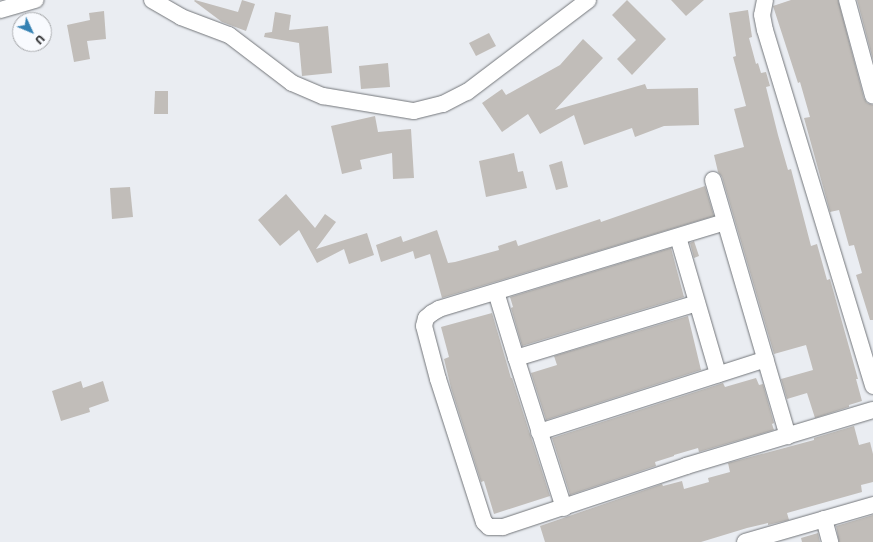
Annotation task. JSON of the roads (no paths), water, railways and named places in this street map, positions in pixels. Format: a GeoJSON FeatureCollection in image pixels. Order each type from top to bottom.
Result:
{"type":"FeatureCollection","features":[{"type":"Feature","properties":{"kind":"street"},"geometry":{"type":"LineString","coordinates":[[0,10],[36,0]]}},
{"type":"Feature","properties":{"kind":"street"},"geometry":{"type":"LineString","coordinates":[[152,0],[181,17],[229,36],[292,83],[323,96],[414,111],[443,104],[467,92],[588,0]]}},
{"type":"Feature","properties":{"kind":"street"},"geometry":{"type":"LineString","coordinates":[[765,0],[762,15],[765,30],[866,334],[873,386]]}},
{"type":"Feature","properties":{"kind":"street"},"geometry":{"type":"LineString","coordinates":[[846,0],[869,72],[873,96]]}},
{"type":"Feature","properties":{"kind":"street"},"geometry":{"type":"LineString","coordinates":[[713,180],[788,436]]}},
{"type":"Feature","properties":{"kind":"street"},"geometry":{"type":"LineString","coordinates":[[725,222],[432,312],[426,318],[424,326],[438,379],[484,522],[489,527],[505,535],[564,508],[686,466],[873,410]]}},
{"type":"Feature","properties":{"kind":"street"},"geometry":{"type":"LineString","coordinates":[[678,237],[718,374]]}},
{"type":"Feature","properties":{"kind":"street"},"geometry":{"type":"LineString","coordinates":[[496,292],[538,432],[564,508]]}},
{"type":"Feature","properties":{"kind":"street"},"geometry":{"type":"LineString","coordinates":[[516,358],[698,303]]}},
{"type":"Feature","properties":{"kind":"street"},"geometry":{"type":"LineString","coordinates":[[538,432],[766,359]]}},
{"type":"Feature","properties":{"kind":"street"},"geometry":{"type":"LineString","coordinates":[[745,542],[873,505]]}},
{"type":"Feature","properties":{"kind":"street"},"geometry":{"type":"LineString","coordinates":[[824,519],[830,542]]}}]}
